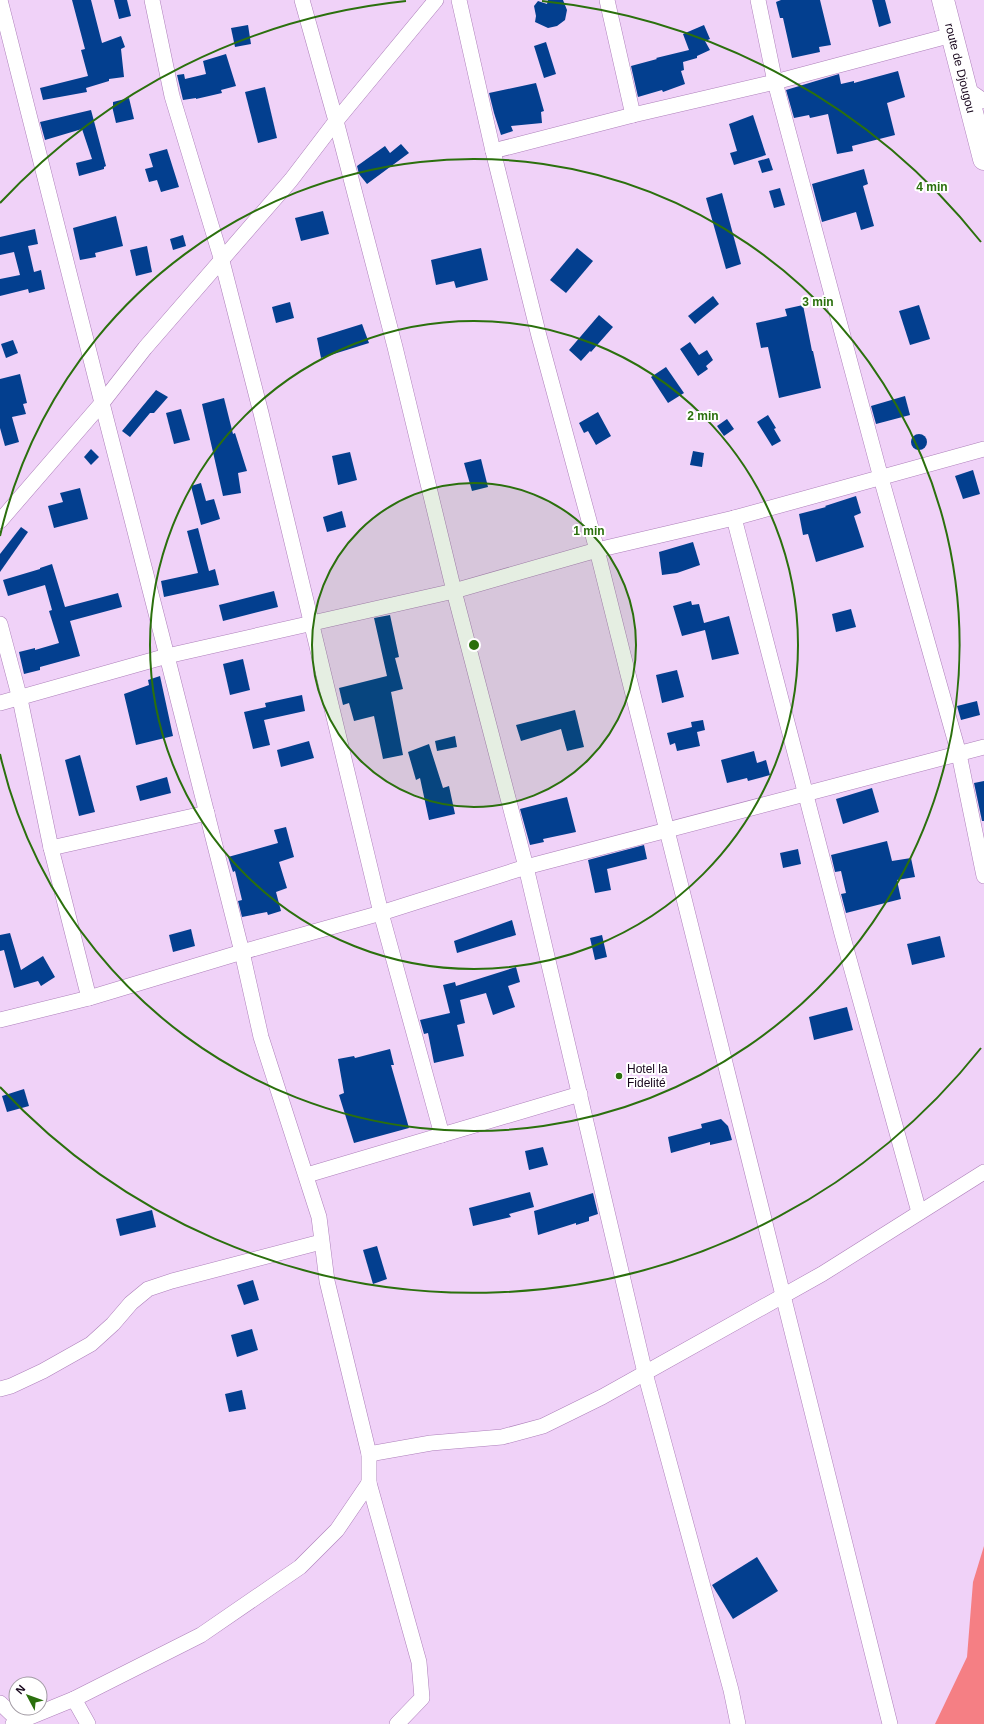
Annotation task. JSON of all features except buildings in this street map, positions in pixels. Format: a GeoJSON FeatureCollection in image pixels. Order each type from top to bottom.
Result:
{"type":"FeatureCollection","features":[{"type":"Feature","properties":{"kind":"highway","name":"route de Djougou"},"geometry":{"type":"LineString","coordinates":[[943,0],[984,159]]}},
{"type":"Feature","properties":{"kind":"street"},"geometry":{"type":"LineString","coordinates":[[0,0],[242,952],[261,1037],[307,1175],[319,1217],[327,1281],[368,1454],[369,1483],[419,1662],[422,1698],[397,1724]]}},
{"type":"Feature","properties":{"kind":"street"},"geometry":{"type":"LineString","coordinates":[[152,0],[172,96],[222,261],[261,413],[381,912],[442,1135]]}},
{"type":"Feature","properties":{"kind":"street"},"geometry":{"type":"LineString","coordinates":[[302,0],[336,121],[395,347],[454,591],[526,867],[645,1373],[731,1690],[738,1724]]}},
{"type":"Feature","properties":{"kind":"street"},"geometry":{"type":"LineString","coordinates":[[0,521],[102,403],[146,348],[291,180],[336,121],[436,0]]}},
{"type":"Feature","properties":{"kind":"street"},"geometry":{"type":"LineString","coordinates":[[459,0],[493,151],[539,336],[597,550],[668,830],[782,1296],[890,1724]]}},
{"type":"Feature","properties":{"kind":"street"},"geometry":{"type":"LineString","coordinates":[[607,0],[633,114]]}},
{"type":"Feature","properties":{"kind":"street"},"geometry":{"type":"LineString","coordinates":[[758,0],[775,82],[882,478],[959,754],[984,876]]}},
{"type":"Feature","properties":{"kind":"street"},"geometry":{"type":"LineString","coordinates":[[493,151],[633,114],[775,82],[952,35]]}},
{"type":"Feature","properties":{"kind":"street"},"geometry":{"type":"LineString","coordinates":[[965,88],[984,100]]}},
{"type":"Feature","properties":{"kind":"street"},"geometry":{"type":"LineString","coordinates":[[0,703],[167,656],[454,591],[597,550],[734,518],[984,449]]}},
{"type":"Feature","properties":{"kind":"street"},"geometry":{"type":"LineString","coordinates":[[734,518],[807,794],[842,934],[920,1212]]}},
{"type":"Feature","properties":{"kind":"street"},"geometry":{"type":"LineString","coordinates":[[0,624],[20,698],[51,848],[89,998]]}},
{"type":"Feature","properties":{"kind":"street"},"geometry":{"type":"LineString","coordinates":[[0,1020],[89,998],[381,912],[526,867],[984,747]]}},
{"type":"Feature","properties":{"kind":"street"},"geometry":{"type":"LineString","coordinates":[[51,848],[207,813]]}},
{"type":"Feature","properties":{"kind":"street"},"geometry":{"type":"LineString","coordinates":[[307,1175],[580,1094]]}},
{"type":"Feature","properties":{"kind":"street"},"geometry":{"type":"LineString","coordinates":[[368,1454],[431,1443],[502,1438],[544,1426],[602,1397],[822,1274],[984,1172]]}},
{"type":"Feature","properties":{"kind":"street"},"geometry":{"type":"LineString","coordinates":[[0,1389],[31,1377],[91,1344],[114,1324],[131,1304],[148,1289],[172,1281],[321,1242]]}},
{"type":"Feature","properties":{"kind":"street"},"geometry":{"type":"LineString","coordinates":[[0,1703],[16,1723],[74,1699],[201,1635],[300,1567],[337,1530],[369,1483]]}},
{"type":"Feature","properties":{"kind":"street"},"geometry":{"type":"LineString","coordinates":[[74,1699],[88,1724]]}},
{"type":"Feature","properties":{"kind":"shaded area"},"geometry":{"type":"Polygon","coordinates":[[[984,1546],[984,1724],[935,1724],[967,1657],[973,1582],[984,1546]]]}},
{"type":"Feature","properties":{"kind":"place","name":"Hotel la Fidelité"},"geometry":{"type":"Point","coordinates":[619,1076]}}]}
